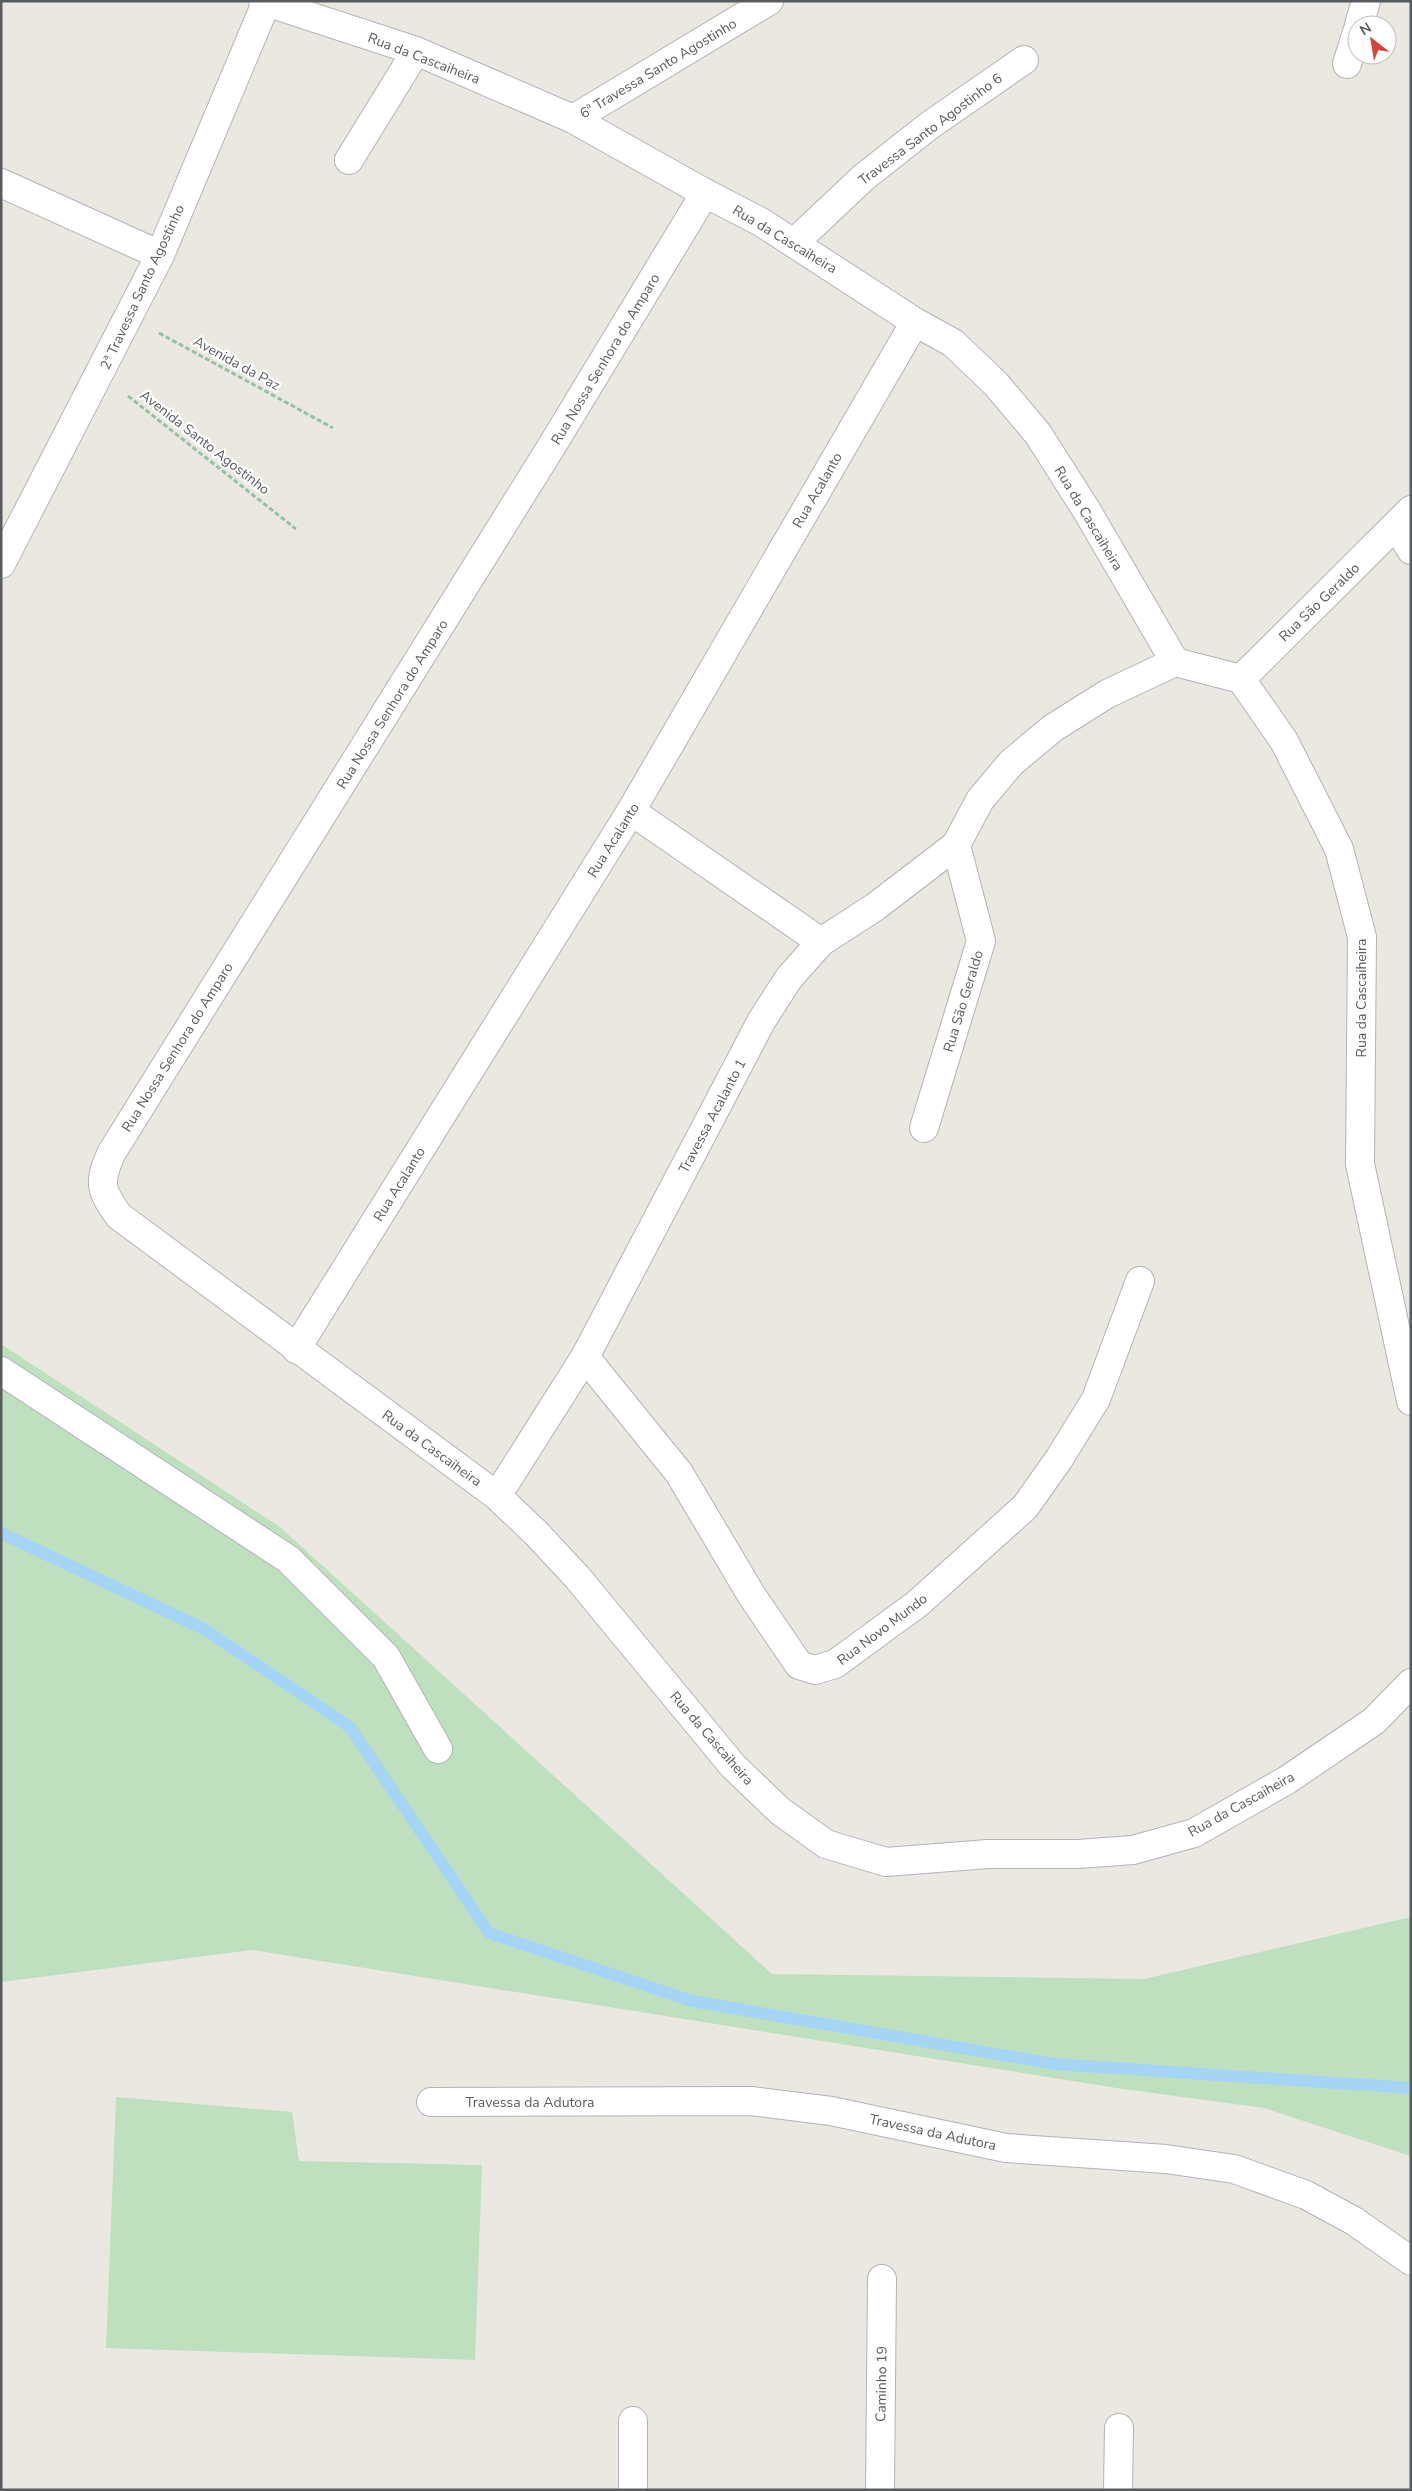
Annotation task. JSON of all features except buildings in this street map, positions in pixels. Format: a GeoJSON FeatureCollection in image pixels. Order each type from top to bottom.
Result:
{"type":"FeatureCollection","features":[{"type":"Feature","properties":{"kind":"street","name":"6ª Travessa Santo Agostinho"},"geometry":{"type":"LineString","coordinates":[[573,119],[769,1]]}},
{"type":"Feature","properties":{"kind":"street"},"geometry":{"type":"LineString","coordinates":[[1362,15],[1366,1]]}},
{"type":"Feature","properties":{"kind":"street","name":"Rua da Cascaiheira"},"geometry":{"type":"LineString","coordinates":[[264,2],[416,52],[573,119],[795,242],[915,322],[953,343],[996,384],[1038,434],[1087,511],[1175,662]]}},
{"type":"Feature","properties":{"kind":"street","name":"2ª Travessa Santo Agostinho"},"geometry":{"type":"LineString","coordinates":[[1,564],[130,317],[160,255],[264,2]]}},
{"type":"Feature","properties":{"kind":"street"},"geometry":{"type":"LineString","coordinates":[[349,160],[416,52]]}},
{"type":"Feature","properties":{"kind":"street","name":"Travessa Santo Agostinho 6"},"geometry":{"type":"LineString","coordinates":[[795,242],[864,177],[930,125],[1024,60]]}},
{"type":"Feature","properties":{"kind":"street"},"geometry":{"type":"LineString","coordinates":[[1,183],[160,255]]}},
{"type":"Feature","properties":{"kind":"street","name":"Rua Nossa Senhora do Amparo"},"geometry":{"type":"LineString","coordinates":[[119,1216],[105,1196],[102,1181],[104,1170],[112,1152],[548,453],[705,193]]}},
{"type":"Feature","properties":{"kind":"street","name":"Rua Acalanto"},"geometry":{"type":"LineString","coordinates":[[296,1349],[630,811],[915,322]]}},
{"type":"Feature","properties":{"kind":"street","name":"Rua São Geraldo"},"geometry":{"type":"LineString","coordinates":[[1404,518],[1411,550]]}},
{"type":"Feature","properties":{"kind":"street","name":"Rua São Geraldo"},"geometry":{"type":"LineString","coordinates":[[1240,679],[1404,518]]}},
{"type":"Feature","properties":{"kind":"street"},"geometry":{"type":"LineString","coordinates":[[630,811],[821,942],[875,907],[956,845],[980,800],[1011,763],[1053,728],[1106,694],[1175,662],[1240,679]]}},
{"type":"Feature","properties":{"kind":"street","name":"Rua da Cascaiheira"},"geometry":{"type":"LineString","coordinates":[[1240,679],[1284,741],[1339,849],[1362,937],[1360,1164],[1411,1401]]}},
{"type":"Feature","properties":{"kind":"street","name":"Rua São Geraldo"},"geometry":{"type":"LineString","coordinates":[[924,1128],[981,941],[956,845]]}},
{"type":"Feature","properties":{"kind":"street","name":"Travessa Acalanto 1"},"geometry":{"type":"LineString","coordinates":[[497,1496],[586,1357],[762,1020],[789,978],[821,942]]}},
{"type":"Feature","properties":{"kind":"street","name":"Rua da Cascaiheira"},"geometry":{"type":"LineString","coordinates":[[119,1216],[296,1349],[497,1496],[536,1532],[577,1577],[733,1766],[780,1811],[826,1844],[886,1862],[988,1854],[1078,1854],[1133,1850],[1194,1833],[1287,1780],[1374,1721],[1411,1683]]}},
{"type":"Feature","properties":{"kind":"street","name":"Rua Novo Mundo"},"geometry":{"type":"LineString","coordinates":[[586,1357],[679,1473],[752,1596],[799,1665],[815,1670],[835,1664],[917,1604],[1025,1507],[1059,1459],[1096,1398],[1140,1281]]}},
{"type":"Feature","properties":{"kind":"street"},"geometry":{"type":"LineString","coordinates":[[1,1371],[288,1559],[386,1657],[438,1749]]}},
{"type":"Feature","properties":{"kind":"street","name":"Travessa da Adutora"},"geometry":{"type":"LineString","coordinates":[[431,2102],[751,2102],[831,2111],[1006,2148],[1166,2159],[1234,2169],[1306,2195],[1354,2221],[1411,2261]]}},
{"type":"Feature","properties":{"kind":"street","name":"Caminho 19"},"geometry":{"type":"LineString","coordinates":[[880,2490],[882,2279]]}},
{"type":"Feature","properties":{"kind":"street"},"geometry":{"type":"LineString","coordinates":[[633,2421],[633,2490]]}},
{"type":"Feature","properties":{"kind":"street"},"geometry":{"type":"LineString","coordinates":[[1118,2490],[1119,2428]]}},
{"type":"Feature","properties":{"kind":"path","name":"Avenida da Paz"},"geometry":{"type":"LineString","coordinates":[[130,317],[332,428]]}},
{"type":"Feature","properties":{"kind":"path","name":"Avenida Santo Agostinho"},"geometry":{"type":"LineString","coordinates":[[100,374],[296,529]]}},
{"type":"Feature","properties":{"kind":"green space"},"geometry":{"type":"Polygon","coordinates":[[[1,1344],[280,1527],[772,1974],[1144,1979],[1411,1917],[1411,2156],[1264,2108],[1123,2089],[252,1950],[1,1982],[1,1344]]]}},
{"type":"Feature","properties":{"kind":"green space"},"geometry":{"type":"Polygon","coordinates":[[[116,2097],[292,2112],[299,2161],[482,2165],[475,2360],[106,2348],[116,2097]]]}},
{"type":"Feature","properties":{"kind":"waterway"},"geometry":{"type":"LineString","coordinates":[[1,1533],[204,1629],[350,1727],[489,1933],[692,2001],[1054,2064],[1411,2088]]}}]}
